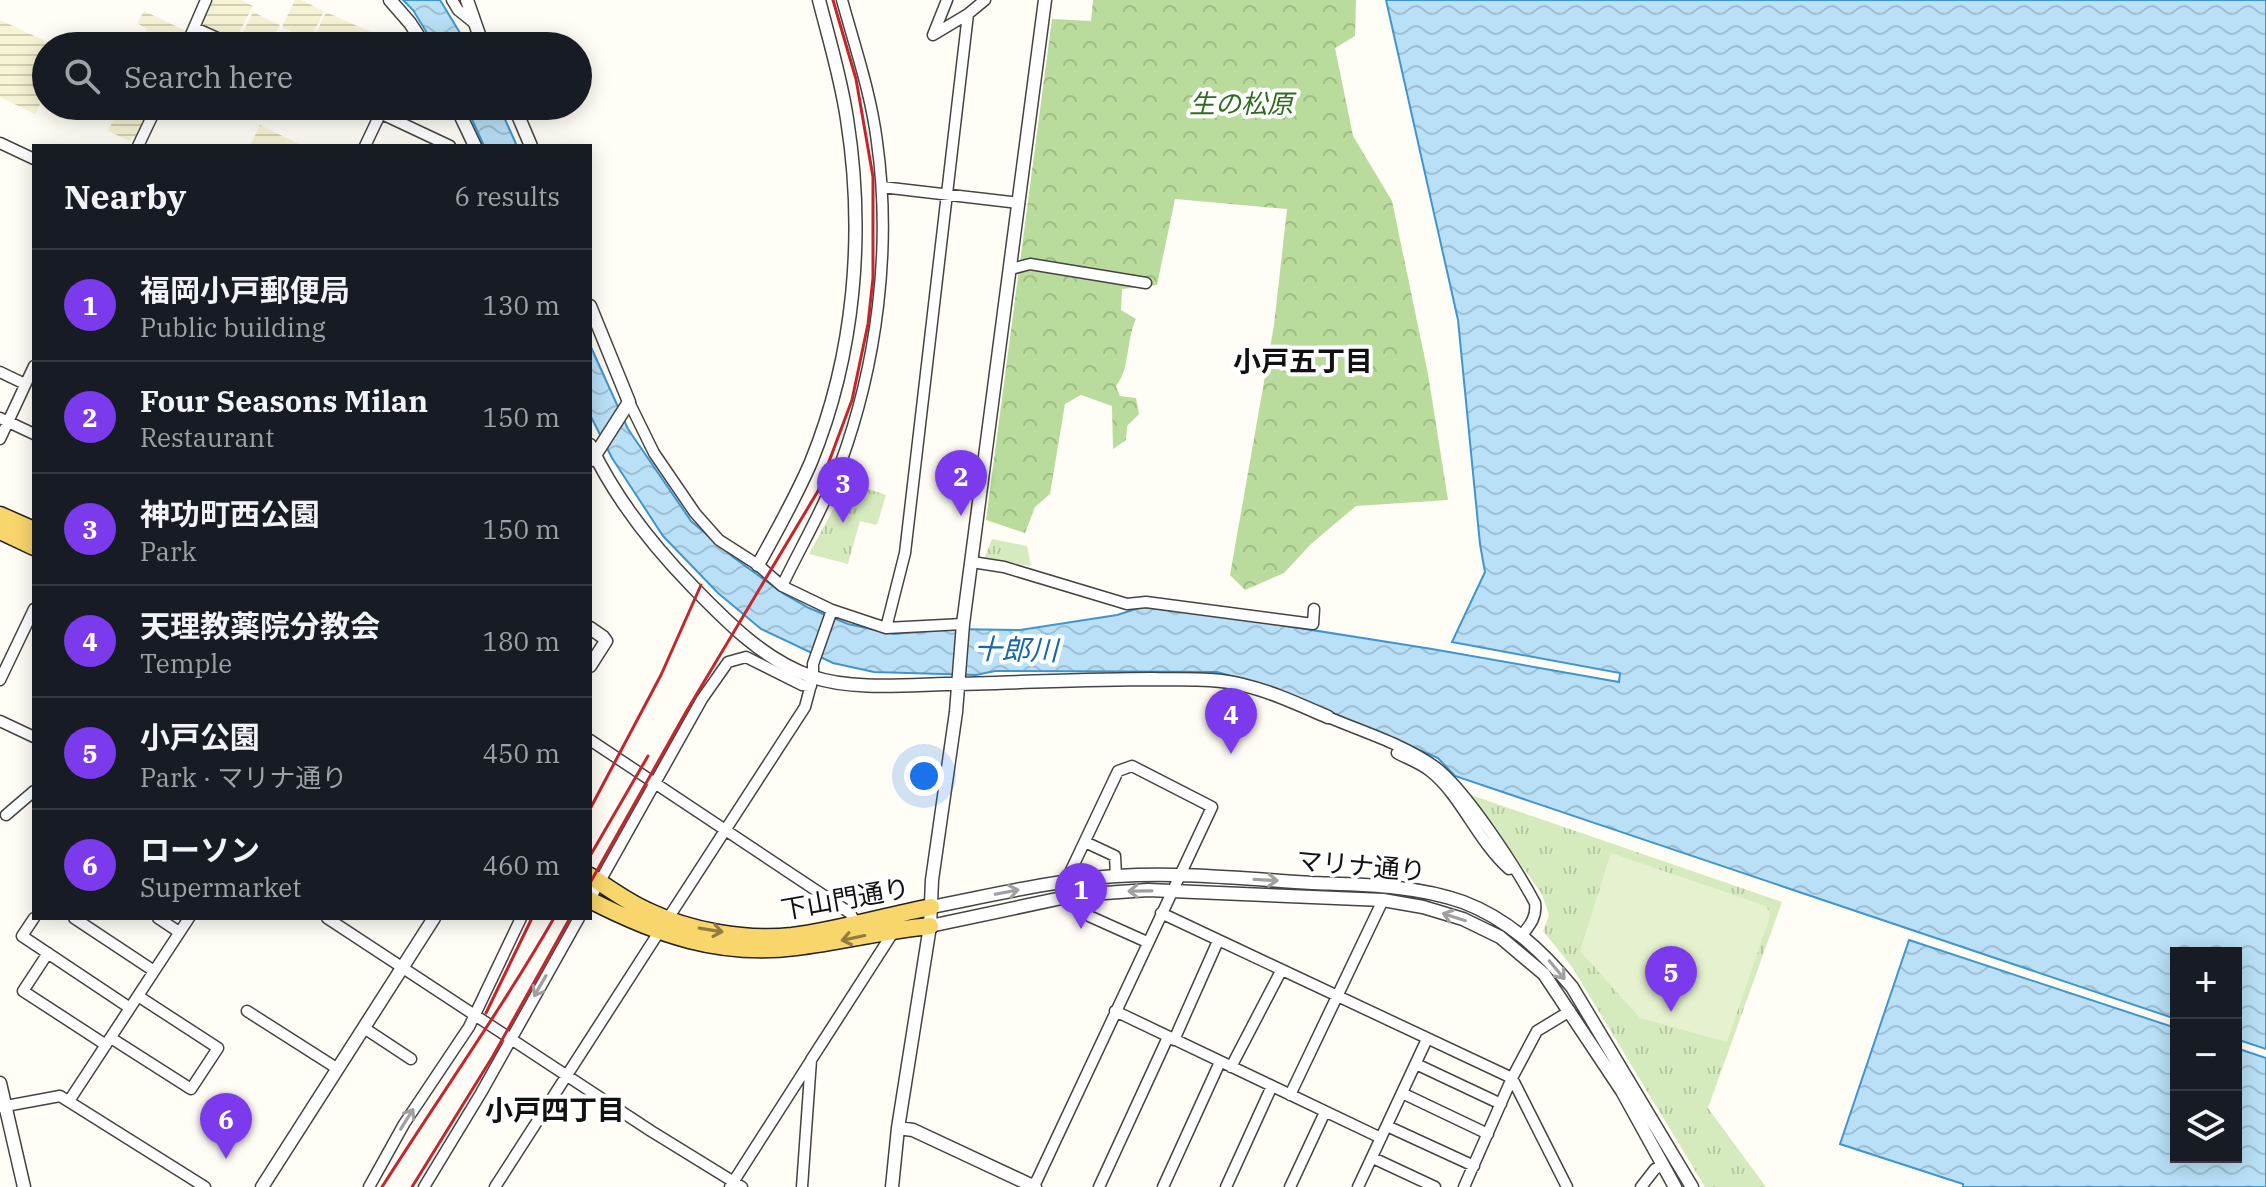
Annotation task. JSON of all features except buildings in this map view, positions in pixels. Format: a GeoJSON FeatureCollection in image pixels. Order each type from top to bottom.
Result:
{"type":"FeatureCollection","features":[{"type":"Feature","properties":{"kind":"main road"},"geometry":{"type":"LineString","coordinates":[[0,515],[32,529]]}},
{"type":"Feature","properties":{"kind":"main road"},"geometry":{"type":"LineString","coordinates":[[0,531],[32,546]]}},
{"type":"Feature","properties":{"kind":"main road","name":"下山門通り"},"geometry":{"type":"LineString","coordinates":[[595,879],[645,910],[663,926],[753,935],[791,936],[931,907]]}},
{"type":"Feature","properties":{"kind":"main road","name":"下山門通り"},"geometry":{"type":"LineString","coordinates":[[592,900],[663,926],[696,943],[738,949],[779,948],[930,926]]}},
{"type":"Feature","properties":{"kind":"street"},"geometry":{"type":"LineString","coordinates":[[193,32],[206,0]]}},
{"type":"Feature","properties":{"kind":"street"},"geometry":{"type":"LineString","coordinates":[[390,0],[412,32]]}},
{"type":"Feature","properties":{"kind":"street"},"geometry":{"type":"LineString","coordinates":[[452,0],[458,10],[473,22]]}},
{"type":"Feature","properties":{"kind":"street"},"geometry":{"type":"LineString","coordinates":[[467,0],[477,32]]}},
{"type":"Feature","properties":{"kind":"street"},"geometry":{"type":"LineString","coordinates":[[758,565],[788,512],[812,460],[841,364],[853,288],[854,169],[840,80],[819,0]]}},
{"type":"Feature","properties":{"kind":"street"},"geometry":{"type":"LineString","coordinates":[[782,586],[839,468],[870,364],[879,312],[882,187],[877,139],[842,0]]}},
{"type":"Feature","properties":{"kind":"street"},"geometry":{"type":"LineString","coordinates":[[947,0],[933,35],[985,0]]}},
{"type":"Feature","properties":{"kind":"street"},"geometry":{"type":"LineString","coordinates":[[892,1187],[898,1128],[930,926],[956,712],[963,624],[1045,0]]}},
{"type":"Feature","properties":{"kind":"street"},"geometry":{"type":"LineString","coordinates":[[886,628],[905,553],[968,14]]}},
{"type":"Feature","properties":{"kind":"street"},"geometry":{"type":"LineString","coordinates":[[195,28],[204,32]]}},
{"type":"Feature","properties":{"kind":"street"},"geometry":{"type":"LineString","coordinates":[[139,144],[150,120]]}},
{"type":"Feature","properties":{"kind":"street"},"geometry":{"type":"LineString","coordinates":[[366,144],[377,120]]}},
{"type":"Feature","properties":{"kind":"street"},"geometry":{"type":"LineString","coordinates":[[401,120],[446,144]]}},
{"type":"Feature","properties":{"kind":"street"},"geometry":{"type":"LineString","coordinates":[[463,120],[474,144]]}},
{"type":"Feature","properties":{"kind":"street"},"geometry":{"type":"LineString","coordinates":[[520,120],[530,144]]}},
{"type":"Feature","properties":{"kind":"street"},"geometry":{"type":"LineString","coordinates":[[0,143],[32,158]]}},
{"type":"Feature","properties":{"kind":"street"},"geometry":{"type":"LineString","coordinates":[[882,187],[1019,203]]}},
{"type":"Feature","properties":{"kind":"street"},"geometry":{"type":"LineString","coordinates":[[1011,269],[1030,264],[1146,283]]}},
{"type":"Feature","properties":{"kind":"street"},"geometry":{"type":"LineString","coordinates":[[592,311],[628,405],[654,453],[695,513],[719,540],[758,565],[782,586],[831,614],[886,628],[963,624]]}},
{"type":"Feature","properties":{"kind":"street"},"geometry":{"type":"LineString","coordinates":[[0,439],[4,420],[32,370]]}},
{"type":"Feature","properties":{"kind":"street"},"geometry":{"type":"LineString","coordinates":[[0,372],[25,384]]}},
{"type":"Feature","properties":{"kind":"street"},"geometry":{"type":"LineString","coordinates":[[628,405],[594,453],[628,510],[652,542],[718,613],[747,639],[778,660],[812,676],[845,683],[1209,680],[1241,684],[1266,692],[1420,756],[1457,786],[1535,903],[1536,911],[1522,935]]}},
{"type":"Feature","properties":{"kind":"street"},"geometry":{"type":"LineString","coordinates":[[4,420],[32,433]]}},
{"type":"Feature","properties":{"kind":"street"},"geometry":{"type":"LineString","coordinates":[[972,562],[1004,567],[1127,604],[1146,602],[1313,624],[1314,609]]}},
{"type":"Feature","properties":{"kind":"street"},"geometry":{"type":"LineString","coordinates":[[0,680],[32,613]]}},
{"type":"Feature","properties":{"kind":"street"},"geometry":{"type":"LineString","coordinates":[[495,1187],[805,707],[831,614]]}},
{"type":"Feature","properties":{"kind":"street"},"geometry":{"type":"LineString","coordinates":[[592,629],[606,641],[592,663]]}},
{"type":"Feature","properties":{"kind":"street"},"geometry":{"type":"LineString","coordinates":[[595,879],[702,699],[728,662],[746,657],[802,685],[812,676]]}},
{"type":"Feature","properties":{"kind":"street"},"geometry":{"type":"LineString","coordinates":[[0,721],[32,736]]}},
{"type":"Feature","properties":{"kind":"street"},"geometry":{"type":"LineString","coordinates":[[592,741],[850,913],[855,922]]}},
{"type":"Feature","properties":{"kind":"street"},"geometry":{"type":"LineString","coordinates":[[898,1128],[913,1130],[1033,1187],[1212,807],[1132,766],[1118,771],[1066,881]]}},
{"type":"Feature","properties":{"kind":"street"},"geometry":{"type":"LineString","coordinates":[[6,815],[32,793]]}},
{"type":"Feature","properties":{"kind":"street"},"geometry":{"type":"LineString","coordinates":[[1085,842],[1115,856],[1116,876]]}},
{"type":"Feature","properties":{"kind":"street","name":"マリナ通り"},"geometry":{"type":"LineString","coordinates":[[931,907],[1066,881],[1116,876],[1180,875],[1378,886],[1434,893],[1491,915],[1522,935],[1550,961],[1572,987],[1692,1187]]}},
{"type":"Feature","properties":{"kind":"street","name":"マリナ通り"},"geometry":{"type":"LineString","coordinates":[[930,926],[1083,894],[1172,891],[1383,900],[1423,907],[1463,919],[1500,937],[1544,974],[1622,1091],[1675,1187]]}},
{"type":"Feature","properties":{"kind":"street"},"geometry":{"type":"LineString","coordinates":[[1083,894],[1089,916],[1147,942]]}},
{"type":"Feature","properties":{"kind":"street"},"geometry":{"type":"LineString","coordinates":[[1290,1095],[1383,900]]}},
{"type":"Feature","properties":{"kind":"street"},"geometry":{"type":"LineString","coordinates":[[1161,913],[1512,1078],[1567,1187]]}},
{"type":"Feature","properties":{"kind":"street"},"geometry":{"type":"LineString","coordinates":[[33,920],[22,936],[130,1008]]}},
{"type":"Feature","properties":{"kind":"street"},"geometry":{"type":"LineString","coordinates":[[77,920],[154,971]]}},
{"type":"Feature","properties":{"kind":"street"},"geometry":{"type":"LineString","coordinates":[[161,920],[179,932]]}},
{"type":"Feature","properties":{"kind":"street"},"geometry":{"type":"LineString","coordinates":[[69,1101],[188,920]]}},
{"type":"Feature","properties":{"kind":"street"},"geometry":{"type":"LineString","coordinates":[[330,920],[735,1185],[895,929]]}},
{"type":"Feature","properties":{"kind":"street"},"geometry":{"type":"LineString","coordinates":[[262,1187],[433,920]]}},
{"type":"Feature","properties":{"kind":"street"},"geometry":{"type":"LineString","coordinates":[[369,1187],[404,1124],[469,1027],[520,920]]}},
{"type":"Feature","properties":{"kind":"street"},"geometry":{"type":"LineString","coordinates":[[424,1187],[578,920]]}},
{"type":"Feature","properties":{"kind":"street"},"geometry":{"type":"LineString","coordinates":[[1099,1187],[1218,941]]}},
{"type":"Feature","properties":{"kind":"street"},"geometry":{"type":"LineString","coordinates":[[48,953],[23,991],[191,1089],[218,1048],[138,996]]}},
{"type":"Feature","properties":{"kind":"street"},"geometry":{"type":"LineString","coordinates":[[1231,1067],[1281,971]]}},
{"type":"Feature","properties":{"kind":"street"},"geometry":{"type":"LineString","coordinates":[[247,1011],[338,1069]]}},
{"type":"Feature","properties":{"kind":"street"},"geometry":{"type":"LineString","coordinates":[[1115,1011],[1381,1138]]}},
{"type":"Feature","properties":{"kind":"street"},"geometry":{"type":"LineString","coordinates":[[1464,1187],[1512,1078],[1537,1031],[1570,1011]]}},
{"type":"Feature","properties":{"kind":"street"},"geometry":{"type":"LineString","coordinates":[[364,1028],[411,1059]]}},
{"type":"Feature","properties":{"kind":"street"},"geometry":{"type":"LineString","coordinates":[[1358,1187],[1427,1039]]}},
{"type":"Feature","properties":{"kind":"street"},"geometry":{"type":"LineString","coordinates":[[802,1187],[811,1060]]}},
{"type":"Feature","properties":{"kind":"street"},"geometry":{"type":"LineString","coordinates":[[1163,1187],[1220,1062]]}},
{"type":"Feature","properties":{"kind":"street"},"geometry":{"type":"LineString","coordinates":[[1416,1064],[1501,1104]]}},
{"type":"Feature","properties":{"kind":"street"},"geometry":{"type":"LineString","coordinates":[[0,1083],[2,1106],[24,1187]]}},
{"type":"Feature","properties":{"kind":"street"},"geometry":{"type":"LineString","coordinates":[[1226,1187],[1272,1086]]}},
{"type":"Feature","properties":{"kind":"street"},"geometry":{"type":"LineString","coordinates":[[1402,1093],[1488,1134]]}},
{"type":"Feature","properties":{"kind":"street"},"geometry":{"type":"LineString","coordinates":[[2,1106],[60,1096],[205,1187]]}},
{"type":"Feature","properties":{"kind":"street"},"geometry":{"type":"LineString","coordinates":[[1290,1187],[1325,1112]]}},
{"type":"Feature","properties":{"kind":"street"},"geometry":{"type":"LineString","coordinates":[[1387,1126],[1474,1166]]}},
{"type":"Feature","properties":{"kind":"street"},"geometry":{"type":"LineString","coordinates":[[1373,1158],[1435,1187]]}},
{"type":"Feature","properties":{"kind":"street"},"geometry":{"type":"LineString","coordinates":[[1641,1187],[1655,1169],[1662,1166]]}},
{"type":"Feature","properties":{"kind":"shaded area"},"geometry":{"type":"Polygon","coordinates":[[[212,0],[241,0],[253,6],[239,32],[218,32],[201,24],[212,0]]]}},
{"type":"Feature","properties":{"kind":"shaded area"},"geometry":{"type":"Polygon","coordinates":[[[295,0],[324,11],[314,32],[293,32],[282,27],[295,0]]]}},
{"type":"Feature","properties":{"kind":"shaded area"},"geometry":{"type":"Polygon","coordinates":[[[144,11],[186,31],[146,32],[147,29],[137,23],[144,11]]]}},
{"type":"Feature","properties":{"kind":"shaded area"},"geometry":{"type":"Polygon","coordinates":[[[253,12],[280,25],[276,32],[243,32],[253,12]]]}},
{"type":"Feature","properties":{"kind":"shaded area"},"geometry":{"type":"Polygon","coordinates":[[[326,12],[370,32],[317,32],[326,12]]]}},
{"type":"Feature","properties":{"kind":"shaded area"},"geometry":{"type":"Polygon","coordinates":[[[0,20],[32,35],[32,113],[0,97],[0,20]]]}},
{"type":"Feature","properties":{"kind":"shaded area"},"geometry":{"type":"Polygon","coordinates":[[[113,120],[144,120],[136,138],[132,137],[130,141],[108,131],[113,120]]]}},
{"type":"Feature","properties":{"kind":"shaded area"},"geometry":{"type":"Polygon","coordinates":[[[260,125],[299,144],[251,144],[260,125]]]}},
{"type":"Feature","properties":{"kind":"green space","name":"生の松原"},"geometry":{"type":"Polygon","coordinates":[[[1093,0],[1356,0],[1355,36],[1335,48],[1353,136],[1392,201],[1428,374],[1448,500],[1356,506],[1311,544],[1284,573],[1245,590],[1230,575],[1274,325],[1287,209],[1175,199],[1157,285],[1122,289],[1121,310],[1136,319],[1124,371],[1116,386],[1120,396],[1136,398],[1139,414],[1127,426],[1126,440],[1113,449],[1112,406],[1081,395],[1065,404],[1050,494],[1035,507],[1025,533],[986,520],[1052,19],[1091,21],[1093,0]]]}},
{"type":"Feature","properties":{"kind":"green space"},"geometry":{"type":"Polygon","coordinates":[[[848,482],[886,495],[877,525],[860,521],[848,564],[809,554],[848,482]]]}},
{"type":"Feature","properties":{"kind":"green space"},"geometry":{"type":"Polygon","coordinates":[[[992,539],[1027,546],[1031,566],[984,559],[992,539]]]}},
{"type":"Feature","properties":{"kind":"green space"},"geometry":{"type":"Polygon","coordinates":[[[1471,795],[1782,902],[1708,1108],[1766,1187],[1705,1187],[1572,967],[1543,931],[1549,915],[1542,894],[1471,795]]]}},
{"type":"Feature","properties":{"kind":"green space"},"geometry":{"type":"Polygon","coordinates":[[[1611,853],[1766,906],[1770,914],[1767,925],[1727,1042],[1640,1018],[1580,951],[1611,853]]]}},
{"type":"Feature","properties":{"kind":"water"},"geometry":{"type":"Polygon","coordinates":[[[403,0],[440,0],[459,32],[426,32],[403,0]]]}},
{"type":"Feature","properties":{"kind":"water","name":"十郎川"},"geometry":{"type":"Polygon","coordinates":[[[1386,0],[2266,0],[2266,1049],[2242,1041],[2242,947],[2170,947],[2170,1017],[1455,776],[1438,758],[1272,687],[1217,672],[995,671],[976,675],[874,672],[833,663],[761,629],[718,593],[663,536],[612,458],[592,419],[592,349],[628,429],[691,521],[784,594],[848,624],[894,634],[949,629],[1020,630],[1117,615],[1142,607],[1236,618],[1619,682],[1620,673],[1452,642],[1485,572],[1458,320],[1386,0]]]}},
{"type":"Feature","properties":{"kind":"water"},"geometry":{"type":"Polygon","coordinates":[[[472,120],[505,120],[516,144],[483,144],[472,120]]]}},
{"type":"Feature","properties":{"kind":"water"},"geometry":{"type":"Polygon","coordinates":[[[1909,940],[2170,1026],[2170,1163],[2242,1163],[2242,1050],[2266,1058],[2266,1187],[1963,1187],[1963,1184],[1840,1144],[1909,940]]]}},
{"type":"Feature","properties":{"kind":"railway"},"geometry":{"type":"LineString","coordinates":[[592,879],[686,712],[818,491],[852,400],[868,324],[873,278],[873,177],[856,79],[833,0]]}},
{"type":"Feature","properties":{"kind":"railway"},"geometry":{"type":"LineString","coordinates":[[592,805],[661,675],[701,585]]}},
{"type":"Feature","properties":{"kind":"railway"},"geometry":{"type":"LineString","coordinates":[[592,853],[648,756]]}},
{"type":"Feature","properties":{"kind":"railway"},"geometry":{"type":"LineString","coordinates":[[486,1013],[531,920]]}},
{"type":"Feature","properties":{"kind":"railway"},"geometry":{"type":"LineString","coordinates":[[382,1187],[553,920]]}},
{"type":"Feature","properties":{"kind":"railway"},"geometry":{"type":"LineString","coordinates":[[412,1187],[493,1056],[569,920]]}},
{"type":"Feature","properties":{"kind":"place","name":"Four Seasons Milan"},"geometry":{"type":"Point","coordinates":[961,516]}},
{"type":"Feature","properties":{"kind":"place","name":"神功町西公園"},"geometry":{"type":"Point","coordinates":[843,523]}},
{"type":"Feature","properties":{"kind":"place","name":"天理教薬院分教会"},"geometry":{"type":"Point","coordinates":[1231,754]}},
{"type":"Feature","properties":{"kind":"place","name":"福岡小戸郵便局"},"geometry":{"type":"Point","coordinates":[1081,929]}},
{"type":"Feature","properties":{"kind":"place","name":"小戸公園"},"geometry":{"type":"Point","coordinates":[1671,1012]}},
{"type":"Feature","properties":{"kind":"place","name":"ローソン"},"geometry":{"type":"Point","coordinates":[226,1159]}},
{"type":"Feature","properties":{"kind":"district","name":"小戸五丁目"},"geometry":{"type":"Point","coordinates":[1303,360]}},
{"type":"Feature","properties":{"kind":"district","name":"小戸四丁目"},"geometry":{"type":"Point","coordinates":[555,1109]}}]}
